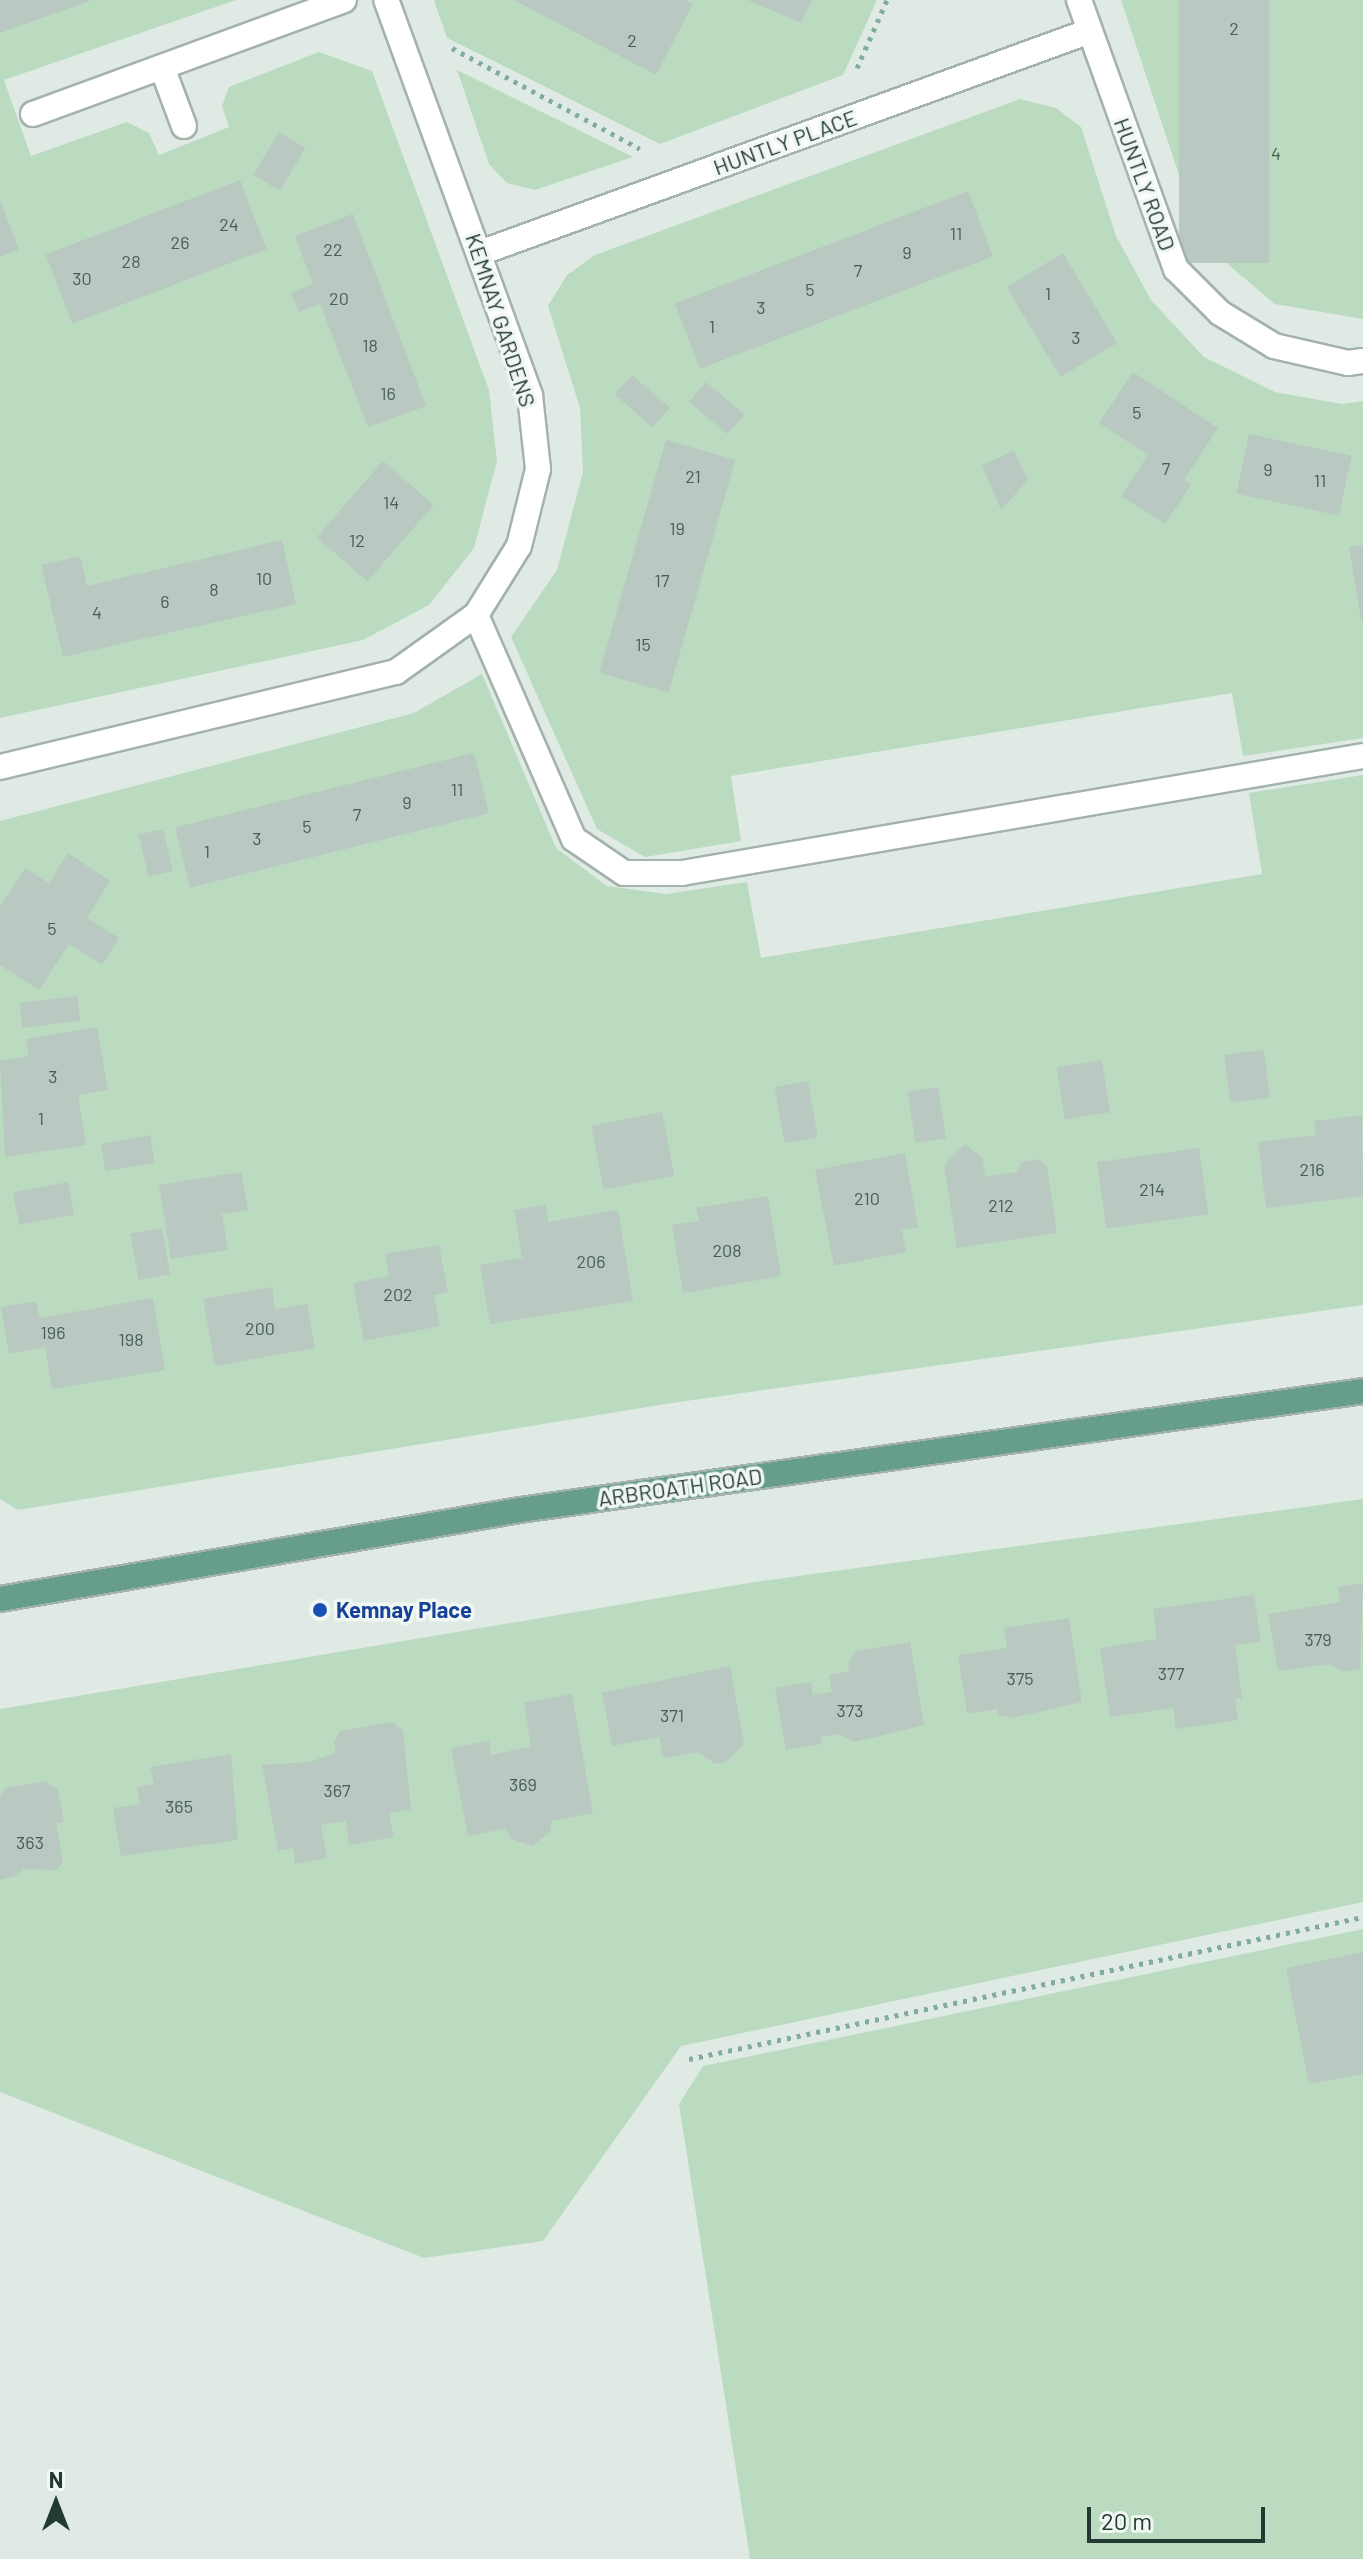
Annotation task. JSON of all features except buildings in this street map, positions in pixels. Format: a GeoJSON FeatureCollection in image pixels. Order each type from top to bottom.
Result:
{"type":"FeatureCollection","features":[{"type":"Feature","properties":{"kind":"main road","name":"ARBROATH ROAD"},"geometry":{"type":"LineString","coordinates":[[0,1599],[520,1510],[1363,1391]]}},
{"type":"Feature","properties":{"kind":"street"},"geometry":{"type":"LineString","coordinates":[[33,114],[344,0]]}},
{"type":"Feature","properties":{"kind":"street","name":"KEMNAY GARDENS"},"geometry":{"type":"LineString","coordinates":[[0,767],[396,672],[476,615],[519,546],[538,469],[530,395],[386,0]]}},
{"type":"Feature","properties":{"kind":"street","name":"HUNTLY ROAD"},"geometry":{"type":"LineString","coordinates":[[1079,0],[1176,269],[1220,313],[1274,346],[1348,363],[1363,361]]}},
{"type":"Feature","properties":{"kind":"street","name":"HUNTLY PLACE"},"geometry":{"type":"LineString","coordinates":[[480,253],[1090,31]]}},
{"type":"Feature","properties":{"kind":"street"},"geometry":{"type":"LineString","coordinates":[[162,67],[184,126]]}},
{"type":"Feature","properties":{"kind":"street"},"geometry":{"type":"LineString","coordinates":[[476,615],[574,839],[624,873],[682,873],[1363,756]]}},
{"type":"Feature","properties":{"kind":"path"},"geometry":{"type":"LineString","coordinates":[[871,110],[856,70],[887,0]]}},
{"type":"Feature","properties":{"kind":"path"},"geometry":{"type":"LineString","coordinates":[[409,63],[451,48],[646,152],[659,188]]}},
{"type":"Feature","properties":{"kind":"path"},"geometry":{"type":"LineString","coordinates":[[689,2059],[1363,1917]]}},
{"type":"Feature","properties":{"kind":"green space"},"geometry":{"type":"Polygon","coordinates":[[[0,0],[236,0],[4,80],[31,156],[127,122],[149,133],[159,155],[229,127],[222,106],[229,87],[319,52],[372,71],[489,390],[497,461],[474,548],[429,605],[363,640],[0,718],[0,0]]]}},
{"type":"Feature","properties":{"kind":"green space"},"geometry":{"type":"Polygon","coordinates":[[[434,0],[877,0],[843,75],[660,144],[447,38],[434,0]]]}},
{"type":"Feature","properties":{"kind":"green space"},"geometry":{"type":"Polygon","coordinates":[[[1121,0],[1363,0],[1363,319],[1275,304],[1225,262],[1187,199],[1121,0]]]}},
{"type":"Feature","properties":{"kind":"green space"},"geometry":{"type":"Polygon","coordinates":[[[457,70],[633,157],[535,190],[507,183],[489,164],[457,70]]]}},
{"type":"Feature","properties":{"kind":"green space"},"geometry":{"type":"Polygon","coordinates":[[[1020,99],[1056,108],[1081,127],[1116,236],[1151,300],[1204,357],[1275,392],[1342,404],[1363,401],[1363,738],[1243,756],[1232,693],[731,776],[741,841],[645,857],[597,829],[511,637],[557,570],[583,472],[580,408],[548,306],[567,275],[595,255],[1020,99]]]}},
{"type":"Feature","properties":{"kind":"green space"},"geometry":{"type":"Polygon","coordinates":[[[482,674],[556,848],[607,886],[666,894],[747,882],[761,958],[1262,874],[1249,793],[1363,775],[1363,1305],[672,1403],[18,1510],[0,1499],[0,821],[414,713],[482,674]]]}},
{"type":"Feature","properties":{"kind":"green space"},"geometry":{"type":"Polygon","coordinates":[[[1363,1499],[1363,1902],[681,2046],[543,2241],[424,2258],[0,2092],[0,1709],[754,1582],[1363,1499]]]}},
{"type":"Feature","properties":{"kind":"green space"},"geometry":{"type":"Polygon","coordinates":[[[1363,1929],[1363,2559],[750,2559],[679,2104],[703,2066],[1363,1929]]]}},
{"type":"Feature","properties":{"kind":"place","name":"Kemnay Place"},"geometry":{"type":"Point","coordinates":[320,1610]}}]}
